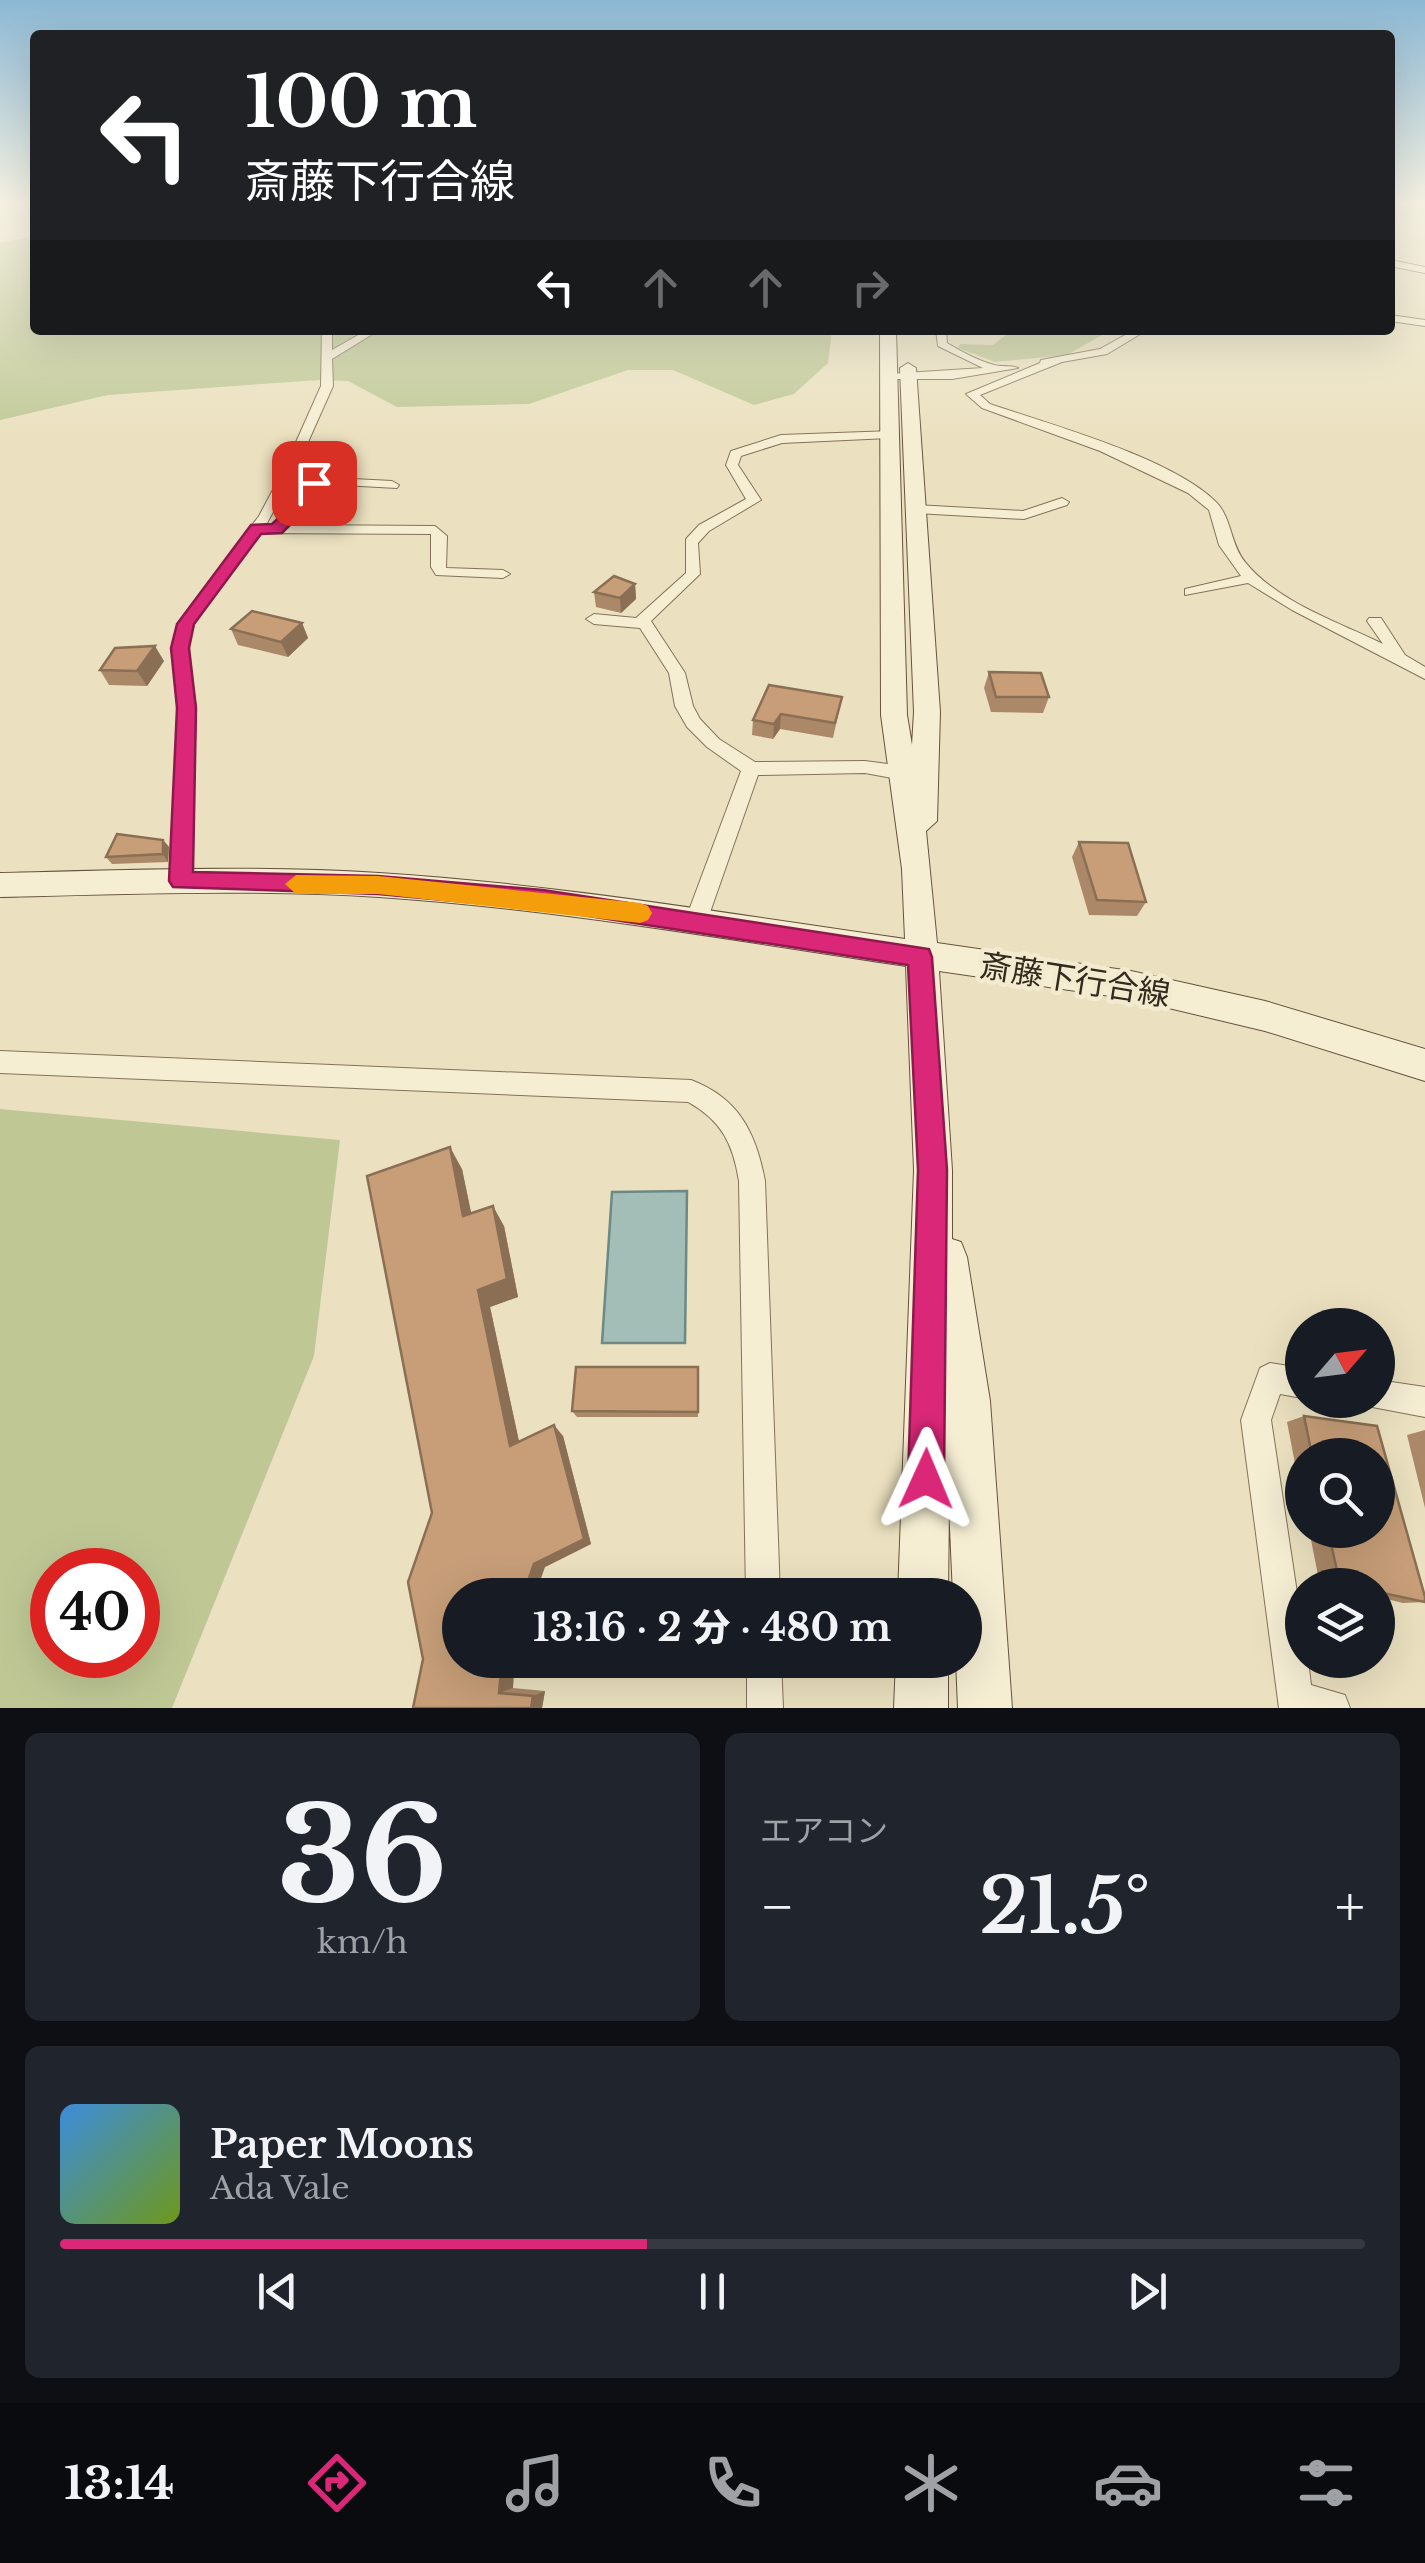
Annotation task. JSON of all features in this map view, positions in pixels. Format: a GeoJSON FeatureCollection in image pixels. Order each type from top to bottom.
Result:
{"type":"FeatureCollection","features":[{"type":"Feature","properties":{"kind":"street"},"geometry":{"type":"LineString","coordinates":[[1395,319],[1425,322]]}},
{"type":"Feature","properties":{"kind":"street"},"geometry":{"type":"LineString","coordinates":[[181,881],[186,708],[180,648],[186,624],[256,529],[308,432],[326,386],[330,357],[328,335]]}},
{"type":"Feature","properties":{"kind":"street"},"geometry":{"type":"LineString","coordinates":[[330,357],[366,335]]}},
{"type":"Feature","properties":{"kind":"street"},"geometry":{"type":"LineString","coordinates":[[889,335],[899,376],[916,508],[927,712],[917,869],[933,1170],[923,1578]]}},
{"type":"Feature","properties":{"kind":"street"},"geometry":{"type":"LineString","coordinates":[[905,335],[889,434],[894,715],[917,869]]}},
{"type":"Feature","properties":{"kind":"street"},"geometry":{"type":"LineString","coordinates":[[941,335],[942,344],[950,350],[998,370]]}},
{"type":"Feature","properties":{"kind":"street"},"geometry":{"type":"LineString","coordinates":[[899,376],[998,370],[1058,360],[1102,352],[1133,335]]}},
{"type":"Feature","properties":{"kind":"street"},"geometry":{"type":"LineString","coordinates":[[1058,360],[972,394],[986,406],[1158,472],[1200,496],[1222,520],[1224,540],[1252,578],[1293,606],[1425,674]]}},
{"type":"Feature","properties":{"kind":"street"},"geometry":{"type":"LineString","coordinates":[[889,434],[781,439],[734,454],[732,465],[754,500],[704,528],[691,542],[693,574],[643,620],[677,673],[684,706],[693,723],[713,744],[751,769],[865,767],[902,773]]}},
{"type":"Feature","properties":{"kind":"street"},"geometry":{"type":"LineString","coordinates":[[276,529],[304,503],[309,488],[320,480],[392,486]]}},
{"type":"Feature","properties":{"kind":"street"},"geometry":{"type":"LineString","coordinates":[[916,508],[1024,515],[1062,502]]}},
{"type":"Feature","properties":{"kind":"street"},"geometry":{"type":"LineString","coordinates":[[256,529],[435,530],[440,536],[441,572],[503,574]]}},
{"type":"Feature","properties":{"kind":"street"},"geometry":{"type":"LineString","coordinates":[[1190,592],[1252,578]]}},
{"type":"Feature","properties":{"kind":"street"},"geometry":{"type":"LineString","coordinates":[[594,619],[646,624]]}},
{"type":"Feature","properties":{"kind":"street"},"geometry":{"type":"LineString","coordinates":[[1375,620],[1402,660]]}},
{"type":"Feature","properties":{"kind":"street"},"geometry":{"type":"LineString","coordinates":[[696,921],[751,769]]}},
{"type":"Feature","properties":{"kind":"street","name":"斎藤下行合線"},"geometry":{"type":"LineString","coordinates":[[0,885],[181,881],[378,885],[543,900],[1131,985],[1265,1016],[1425,1066]]}},
{"type":"Feature","properties":{"kind":"street"},"geometry":{"type":"LineString","coordinates":[[0,1062],[691,1091],[717,1104],[744,1140],[752,1180],[763,1578]]}},
{"type":"Feature","properties":{"kind":"street"},"geometry":{"type":"LineString","coordinates":[[933,1170],[967,1402],[985,1708]]}},
{"type":"Feature","properties":{"kind":"street"},"geometry":{"type":"LineString","coordinates":[[1285,1380],[1270,1378],[1256,1420],[1297,1704],[1332,1708]]}},
{"type":"Feature","properties":{"kind":"street"},"geometry":{"type":"LineString","coordinates":[[1395,1397],[1425,1402]]}},
{"type":"Feature","properties":{"kind":"street"},"geometry":{"type":"LineString","coordinates":[[764,1678],[765,1708]]}},
{"type":"Feature","properties":{"kind":"street"},"geometry":{"type":"LineString","coordinates":[[920,1708],[921,1678]]}},
{"type":"Feature","properties":{"kind":"green space"},"geometry":{"type":"Polygon","coordinates":[[[0,283],[30,283],[30,335],[831,335],[828,363],[794,394],[754,405],[673,370],[628,370],[529,404],[397,407],[348,381],[319,380],[108,395],[0,420],[0,283]]]}},
{"type":"Feature","properties":{"kind":"green space"},"geometry":{"type":"Polygon","coordinates":[[[1006,335],[1102,335],[1067,355],[995,362],[958,348],[960,344],[993,345],[1006,335]]]}},
{"type":"Feature","properties":{"kind":"green space"},"geometry":{"type":"Polygon","coordinates":[[[0,1109],[340,1140],[314,1356],[172,1708],[0,1708],[0,1109]]]}},
{"type":"Feature","properties":{"kind":"water"},"geometry":{"type":"Polygon","coordinates":[[[687,1191],[685,1343],[602,1343],[612,1192],[687,1191]]]}},
{"type":"Feature","properties":{"kind":"building"},"geometry":{"type":"Polygon","coordinates":[[[614,576],[635,584],[620,598],[594,592],[614,576]]]}},
{"type":"Feature","properties":{"kind":"building"},"geometry":{"type":"Polygon","coordinates":[[[252,611],[302,623],[281,642],[231,629],[252,611]]]}},
{"type":"Feature","properties":{"kind":"building"},"geometry":{"type":"Polygon","coordinates":[[[155,646],[137,671],[100,670],[115,648],[155,646]]]}},
{"type":"Feature","properties":{"kind":"building"},"geometry":{"type":"Polygon","coordinates":[[[989,672],[1041,673],[1049,697],[996,697],[989,672]]]}},
{"type":"Feature","properties":{"kind":"building"},"geometry":{"type":"Polygon","coordinates":[[[769,685],[842,697],[835,723],[781,714],[774,724],[753,720],[769,685]]]}},
{"type":"Feature","properties":{"kind":"building"},"geometry":{"type":"Polygon","coordinates":[[[117,834],[163,840],[163,854],[106,857],[117,834]]]}},
{"type":"Feature","properties":{"kind":"building"},"geometry":{"type":"Polygon","coordinates":[[[1079,842],[1128,843],[1146,902],[1097,900],[1079,842]]]}},
{"type":"Feature","properties":{"kind":"building"},"geometry":{"type":"Polygon","coordinates":[[[450,1147],[463,1216],[493,1206],[507,1279],[478,1290],[510,1446],[554,1425],[584,1539],[534,1564],[529,1578],[442,1578],[442,1678],[500,1678],[499,1693],[533,1696],[531,1708],[413,1708],[423,1659],[408,1582],[432,1513],[367,1176],[450,1147]]]}},
{"type":"Feature","properties":{"kind":"building"},"geometry":{"type":"Polygon","coordinates":[[[576,1367],[698,1367],[698,1412],[572,1411],[576,1367]]]}},
{"type":"Feature","properties":{"kind":"building"},"geometry":{"type":"Polygon","coordinates":[[[1304,1418],[1377,1426],[1380,1438],[1309,1438],[1304,1418]]]}},
{"type":"Feature","properties":{"kind":"building"},"geometry":{"type":"Polygon","coordinates":[[[1395,1490],[1425,1602],[1395,1596],[1395,1568],[1336,1568],[1332,1548],[1395,1548],[1395,1490]]]}},
{"type":"Feature","properties":{"kind":"slow traffic"},"geometry":{"type":"LineString","coordinates":[[296,884],[378,885],[640,913]]}},
{"type":"Feature","properties":{"kind":"route"},"geometry":{"type":"LineString","coordinates":[[314,483],[304,503],[276,529],[256,529],[186,624],[180,648],[186,708],[181,881],[378,885],[543,900],[920,957],[933,1170],[926,1479]]}}]}
